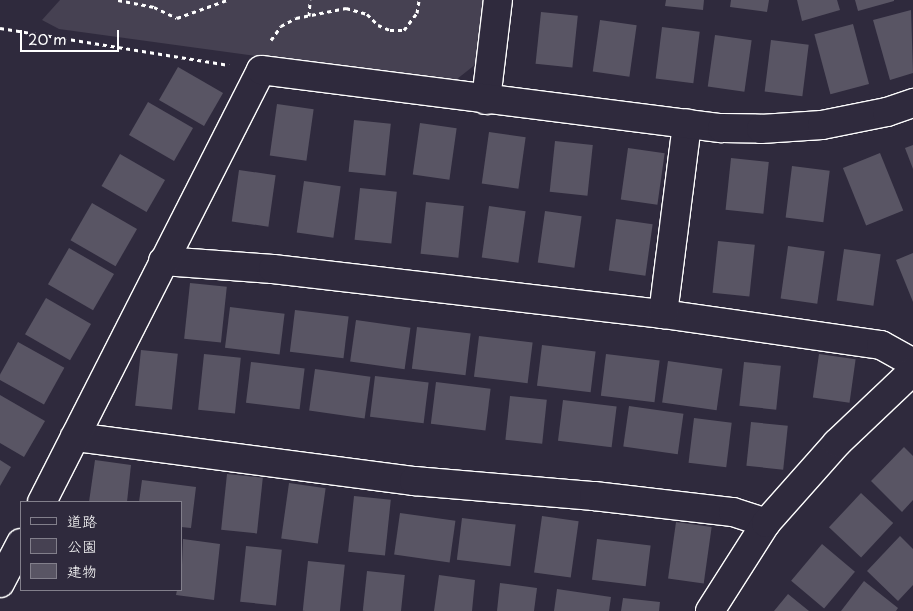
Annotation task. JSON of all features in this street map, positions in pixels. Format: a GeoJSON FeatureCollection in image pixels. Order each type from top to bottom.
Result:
{"type":"FeatureCollection","features":[{"type":"Feature","properties":{"kind":"street"},"geometry":{"type":"LineString","coordinates":[[486,100],[498,0]]}},
{"type":"Feature","properties":{"kind":"street"},"geometry":{"type":"LineString","coordinates":[[43,501],[261,70],[687,124],[796,128],[887,112],[913,103]]}},
{"type":"Feature","properties":{"kind":"street"},"geometry":{"type":"LineString","coordinates":[[663,314],[687,124]]}},
{"type":"Feature","properties":{"kind":"street"},"geometry":{"type":"LineString","coordinates":[[163,261],[273,269],[663,314],[881,345],[913,363]]}},
{"type":"Feature","properties":{"kind":"street"},"geometry":{"type":"LineString","coordinates":[[710,611],[766,523],[837,443],[913,371]]}},
{"type":"Feature","properties":{"kind":"street"},"geometry":{"type":"LineString","coordinates":[[76,437],[414,481],[594,496],[733,512],[766,523]]}},
{"type":"Feature","properties":{"kind":"street"},"geometry":{"type":"LineString","coordinates":[[0,584],[20,545]]}},
{"type":"Feature","properties":{"kind":"path"},"geometry":{"type":"LineString","coordinates":[[118,0],[154,7],[177,18],[227,0]]}},
{"type":"Feature","properties":{"kind":"path"},"geometry":{"type":"LineString","coordinates":[[309,16],[310,0]]}},
{"type":"Feature","properties":{"kind":"path"},"geometry":{"type":"LineString","coordinates":[[0,28],[261,70],[270,41],[282,26],[309,16],[356,9],[390,30],[404,30],[417,13],[419,0]]}},
{"type":"Feature","properties":{"kind":"green space"},"geometry":{"type":"Polygon","coordinates":[[[60,0],[485,0],[476,64],[452,83],[59,29],[42,20],[60,0]]]}},
{"type":"Feature","properties":{"kind":"building"},"geometry":{"type":"Polygon","coordinates":[[[666,0],[704,0],[703,10],[665,6],[666,0]]]}},
{"type":"Feature","properties":{"kind":"building"},"geometry":{"type":"Polygon","coordinates":[[[731,0],[769,0],[767,12],[730,7],[731,0]]]}},
{"type":"Feature","properties":{"kind":"building"},"geometry":{"type":"Polygon","coordinates":[[[797,0],[837,0],[840,10],[802,21],[797,0]]]}},
{"type":"Feature","properties":{"kind":"building"},"geometry":{"type":"Polygon","coordinates":[[[855,0],[894,0],[894,1],[858,11],[855,0]]]}},
{"type":"Feature","properties":{"kind":"building"},"geometry":{"type":"Polygon","coordinates":[[[911,10],[913,73],[890,80],[873,20],[911,10]]]}},
{"type":"Feature","properties":{"kind":"building"},"geometry":{"type":"Polygon","coordinates":[[[541,12],[578,16],[572,68],[536,64],[541,12]]]}},
{"type":"Feature","properties":{"kind":"building"},"geometry":{"type":"Polygon","coordinates":[[[600,20],[637,25],[629,77],[593,71],[600,20]]]}},
{"type":"Feature","properties":{"kind":"building"},"geometry":{"type":"Polygon","coordinates":[[[853,24],[869,84],[830,94],[814,34],[853,24]]]}},
{"type":"Feature","properties":{"kind":"building"},"geometry":{"type":"Polygon","coordinates":[[[662,27],[700,32],[693,83],[656,79],[662,27]]]}},
{"type":"Feature","properties":{"kind":"building"},"geometry":{"type":"Polygon","coordinates":[[[715,35],[752,40],[744,92],[708,86],[715,35]]]}},
{"type":"Feature","properties":{"kind":"building"},"geometry":{"type":"Polygon","coordinates":[[[771,40],[809,45],[802,96],[765,92],[771,40]]]}},
{"type":"Feature","properties":{"kind":"building"},"geometry":{"type":"Polygon","coordinates":[[[178,67],[223,93],[204,126],[159,100],[178,67]]]}},
{"type":"Feature","properties":{"kind":"building"},"geometry":{"type":"Polygon","coordinates":[[[148,102],[193,128],[174,161],[129,135],[148,102]]]}},
{"type":"Feature","properties":{"kind":"building"},"geometry":{"type":"Polygon","coordinates":[[[277,104],[314,109],[306,161],[270,155],[277,104]]]}},
{"type":"Feature","properties":{"kind":"building"},"geometry":{"type":"Polygon","coordinates":[[[354,120],[391,124],[385,176],[349,172],[354,120]]]}},
{"type":"Feature","properties":{"kind":"building"},"geometry":{"type":"Polygon","coordinates":[[[420,123],[457,128],[449,180],[413,174],[420,123]]]}},
{"type":"Feature","properties":{"kind":"building"},"geometry":{"type":"Polygon","coordinates":[[[489,132],[526,137],[518,189],[482,183],[489,132]]]}},
{"type":"Feature","properties":{"kind":"building"},"geometry":{"type":"Polygon","coordinates":[[[555,141],[593,145],[587,196],[550,192],[555,141]]]}},
{"type":"Feature","properties":{"kind":"building"},"geometry":{"type":"Polygon","coordinates":[[[913,145],[913,169],[905,148],[913,145]]]}},
{"type":"Feature","properties":{"kind":"building"},"geometry":{"type":"Polygon","coordinates":[[[628,148],[665,153],[657,205],[621,199],[628,148]]]}},
{"type":"Feature","properties":{"kind":"building"},"geometry":{"type":"Polygon","coordinates":[[[880,153],[903,210],[866,225],[843,168],[880,153]]]}},
{"type":"Feature","properties":{"kind":"building"},"geometry":{"type":"Polygon","coordinates":[[[120,154],[165,180],[147,212],[102,186],[120,154]]]}},
{"type":"Feature","properties":{"kind":"building"},"geometry":{"type":"Polygon","coordinates":[[[731,158],[769,162],[763,214],[726,210],[731,158]]]}},
{"type":"Feature","properties":{"kind":"building"},"geometry":{"type":"Polygon","coordinates":[[[792,166],[830,171],[823,222],[786,218],[792,166]]]}},
{"type":"Feature","properties":{"kind":"building"},"geometry":{"type":"Polygon","coordinates":[[[239,170],[276,175],[268,227],[232,221],[239,170]]]}},
{"type":"Feature","properties":{"kind":"building"},"geometry":{"type":"Polygon","coordinates":[[[304,181],[341,186],[333,238],[297,232],[304,181]]]}},
{"type":"Feature","properties":{"kind":"building"},"geometry":{"type":"Polygon","coordinates":[[[360,188],[397,192],[391,244],[355,240],[360,188]]]}},
{"type":"Feature","properties":{"kind":"building"},"geometry":{"type":"Polygon","coordinates":[[[426,202],[464,206],[458,258],[421,254],[426,202]]]}},
{"type":"Feature","properties":{"kind":"building"},"geometry":{"type":"Polygon","coordinates":[[[92,203],[137,229],[116,266],[70,240],[92,203]]]}},
{"type":"Feature","properties":{"kind":"building"},"geometry":{"type":"Polygon","coordinates":[[[489,206],[526,211],[518,263],[482,257],[489,206]]]}},
{"type":"Feature","properties":{"kind":"building"},"geometry":{"type":"Polygon","coordinates":[[[545,211],[582,216],[574,268],[538,262],[545,211]]]}},
{"type":"Feature","properties":{"kind":"building"},"geometry":{"type":"Polygon","coordinates":[[[616,219],[653,224],[645,276],[609,270],[616,219]]]}},
{"type":"Feature","properties":{"kind":"building"},"geometry":{"type":"Polygon","coordinates":[[[718,241],[755,245],[749,297],[713,293],[718,241]]]}},
{"type":"Feature","properties":{"kind":"building"},"geometry":{"type":"Polygon","coordinates":[[[788,246],[825,251],[817,304],[781,298],[788,246]]]}},
{"type":"Feature","properties":{"kind":"building"},"geometry":{"type":"Polygon","coordinates":[[[69,248],[114,274],[93,310],[48,284],[69,248]]]}},
{"type":"Feature","properties":{"kind":"building"},"geometry":{"type":"Polygon","coordinates":[[[844,249],[881,254],[873,306],[837,300],[844,249]]]}},
{"type":"Feature","properties":{"kind":"building"},"geometry":{"type":"Polygon","coordinates":[[[913,253],[913,302],[896,260],[913,253]]]}},
{"type":"Feature","properties":{"kind":"building"},"geometry":{"type":"Polygon","coordinates":[[[190,283],[227,287],[221,343],[184,339],[190,283]]]}},
{"type":"Feature","properties":{"kind":"building"},"geometry":{"type":"Polygon","coordinates":[[[46,298],[91,324],[70,360],[25,334],[46,298]]]}},
{"type":"Feature","properties":{"kind":"building"},"geometry":{"type":"Polygon","coordinates":[[[230,307],[285,314],[280,354],[225,348],[230,307]]]}},
{"type":"Feature","properties":{"kind":"building"},"geometry":{"type":"Polygon","coordinates":[[[295,310],[349,317],[343,358],[290,352],[295,310]]]}},
{"type":"Feature","properties":{"kind":"building"},"geometry":{"type":"Polygon","coordinates":[[[356,320],[410,328],[405,369],[350,362],[356,320]]]}},
{"type":"Feature","properties":{"kind":"building"},"geometry":{"type":"Polygon","coordinates":[[[417,327],[471,334],[465,375],[412,369],[417,327]]]}},
{"type":"Feature","properties":{"kind":"building"},"geometry":{"type":"Polygon","coordinates":[[[479,336],[533,343],[528,383],[474,377],[479,336]]]}},
{"type":"Feature","properties":{"kind":"building"},"geometry":{"type":"Polygon","coordinates":[[[18,342],[64,368],[44,404],[0,380],[0,374],[18,342]]]}},
{"type":"Feature","properties":{"kind":"building"},"geometry":{"type":"Polygon","coordinates":[[[542,345],[596,352],[591,392],[537,386],[542,345]]]}},
{"type":"Feature","properties":{"kind":"building"},"geometry":{"type":"Polygon","coordinates":[[[141,350],[178,354],[172,410],[135,406],[141,350]]]}},
{"type":"Feature","properties":{"kind":"building"},"geometry":{"type":"Polygon","coordinates":[[[204,354],[241,358],[235,414],[198,410],[204,354]]]}},
{"type":"Feature","properties":{"kind":"building"},"geometry":{"type":"Polygon","coordinates":[[[606,354],[660,361],[654,402],[601,396],[606,354]]]}},
{"type":"Feature","properties":{"kind":"building"},"geometry":{"type":"Polygon","coordinates":[[[819,354],[856,359],[850,403],[813,398],[819,354]]]}},
{"type":"Feature","properties":{"kind":"building"},"geometry":{"type":"Polygon","coordinates":[[[668,361],[722,369],[717,410],[662,403],[668,361]]]}},
{"type":"Feature","properties":{"kind":"building"},"geometry":{"type":"Polygon","coordinates":[[[251,362],[305,369],[300,409],[246,403],[251,362]]]}},
{"type":"Feature","properties":{"kind":"building"},"geometry":{"type":"Polygon","coordinates":[[[744,362],[781,366],[776,410],[739,406],[744,362]]]}},
{"type":"Feature","properties":{"kind":"building"},"geometry":{"type":"Polygon","coordinates":[[[315,369],[370,377],[365,418],[309,411],[315,369]]]}},
{"type":"Feature","properties":{"kind":"building"},"geometry":{"type":"Polygon","coordinates":[[[375,376],[429,383],[424,423],[370,417],[375,376]]]}},
{"type":"Feature","properties":{"kind":"building"},"geometry":{"type":"Polygon","coordinates":[[[436,382],[491,389],[485,430],[431,424],[436,382]]]}},
{"type":"Feature","properties":{"kind":"building"},"geometry":{"type":"Polygon","coordinates":[[[0,395],[45,421],[24,457],[0,443],[0,395]]]}},
{"type":"Feature","properties":{"kind":"building"},"geometry":{"type":"Polygon","coordinates":[[[510,396],[547,400],[542,444],[505,440],[510,396]]]}},
{"type":"Feature","properties":{"kind":"building"},"geometry":{"type":"Polygon","coordinates":[[[563,400],[617,407],[612,447],[558,441],[563,400]]]}},
{"type":"Feature","properties":{"kind":"building"},"geometry":{"type":"Polygon","coordinates":[[[629,406],[683,414],[678,454],[623,447],[629,406]]]}},
{"type":"Feature","properties":{"kind":"building"},"geometry":{"type":"Polygon","coordinates":[[[694,418],[732,423],[726,467],[689,463],[694,418]]]}},
{"type":"Feature","properties":{"kind":"building"},"geometry":{"type":"Polygon","coordinates":[[[751,422],[788,426],[783,470],[746,466],[751,422]]]}},
{"type":"Feature","properties":{"kind":"building"},"geometry":{"type":"Polygon","coordinates":[[[904,447],[913,456],[913,500],[902,512],[871,481],[904,447]]]}},
{"type":"Feature","properties":{"kind":"building"},"geometry":{"type":"Polygon","coordinates":[[[0,460],[11,467],[0,486],[0,460]]]}},
{"type":"Feature","properties":{"kind":"building"},"geometry":{"type":"Polygon","coordinates":[[[95,460],[131,465],[127,501],[89,501],[95,460]]]}},
{"type":"Feature","properties":{"kind":"building"},"geometry":{"type":"Polygon","coordinates":[[[227,474],[263,478],[257,533],[221,530],[227,474]]]}},
{"type":"Feature","properties":{"kind":"building"},"geometry":{"type":"Polygon","coordinates":[[[142,480],[196,487],[191,528],[182,527],[182,501],[139,501],[142,480]]]}},
{"type":"Feature","properties":{"kind":"building"},"geometry":{"type":"Polygon","coordinates":[[[289,483],[326,488],[318,544],[281,538],[289,483]]]}},
{"type":"Feature","properties":{"kind":"building"},"geometry":{"type":"Polygon","coordinates":[[[861,493],[893,523],[861,557],[829,527],[861,493]]]}},
{"type":"Feature","properties":{"kind":"building"},"geometry":{"type":"Polygon","coordinates":[[[354,496],[391,500],[385,556],[348,552],[354,496]]]}},
{"type":"Feature","properties":{"kind":"building"},"geometry":{"type":"Polygon","coordinates":[[[400,513],[455,521],[450,562],[394,555],[400,513]]]}},
{"type":"Feature","properties":{"kind":"building"},"geometry":{"type":"Polygon","coordinates":[[[542,516],[579,521],[571,578],[534,572],[542,516]]]}},
{"type":"Feature","properties":{"kind":"building"},"geometry":{"type":"Polygon","coordinates":[[[462,518],[516,525],[510,566],[457,560],[462,518]]]}},
{"type":"Feature","properties":{"kind":"building"},"geometry":{"type":"Polygon","coordinates":[[[676,522],[712,527],[704,583],[668,578],[676,522]]]}},
{"type":"Feature","properties":{"kind":"building"},"geometry":{"type":"Polygon","coordinates":[[[900,536],[913,549],[913,585],[898,601],[867,571],[900,536]]]}},
{"type":"Feature","properties":{"kind":"building"},"geometry":{"type":"Polygon","coordinates":[[[183,539],[220,544],[214,600],[176,595],[177,591],[182,591],[183,539]]]}},
{"type":"Feature","properties":{"kind":"building"},"geometry":{"type":"Polygon","coordinates":[[[597,539],[651,546],[646,586],[592,580],[597,539]]]}},
{"type":"Feature","properties":{"kind":"building"},"geometry":{"type":"Polygon","coordinates":[[[822,544],[855,572],[824,608],[791,581],[822,544]]]}},
{"type":"Feature","properties":{"kind":"building"},"geometry":{"type":"Polygon","coordinates":[[[246,546],[282,550],[276,605],[240,602],[246,546]]]}},
{"type":"Feature","properties":{"kind":"building"},"geometry":{"type":"Polygon","coordinates":[[[308,561],[345,565],[340,611],[303,611],[308,561]]]}},
{"type":"Feature","properties":{"kind":"building"},"geometry":{"type":"Polygon","coordinates":[[[367,571],[405,575],[401,611],[363,611],[367,571]]]}},
{"type":"Feature","properties":{"kind":"building"},"geometry":{"type":"Polygon","coordinates":[[[439,575],[475,580],[472,611],[434,611],[439,575]]]}},
{"type":"Feature","properties":{"kind":"building"},"geometry":{"type":"Polygon","coordinates":[[[864,581],[898,608],[896,611],[841,611],[864,581]]]}},
{"type":"Feature","properties":{"kind":"building"},"geometry":{"type":"Polygon","coordinates":[[[500,583],[537,588],[534,611],[497,611],[500,583]]]}},
{"type":"Feature","properties":{"kind":"building"},"geometry":{"type":"Polygon","coordinates":[[[557,589],[611,597],[609,611],[554,611],[557,589]]]}},
{"type":"Feature","properties":{"kind":"building"},"geometry":{"type":"Polygon","coordinates":[[[788,594],[809,611],[774,611],[788,594]]]}},
{"type":"Feature","properties":{"kind":"building"},"geometry":{"type":"Polygon","coordinates":[[[623,598],[660,602],[659,611],[621,611],[623,598]]]}}]}
